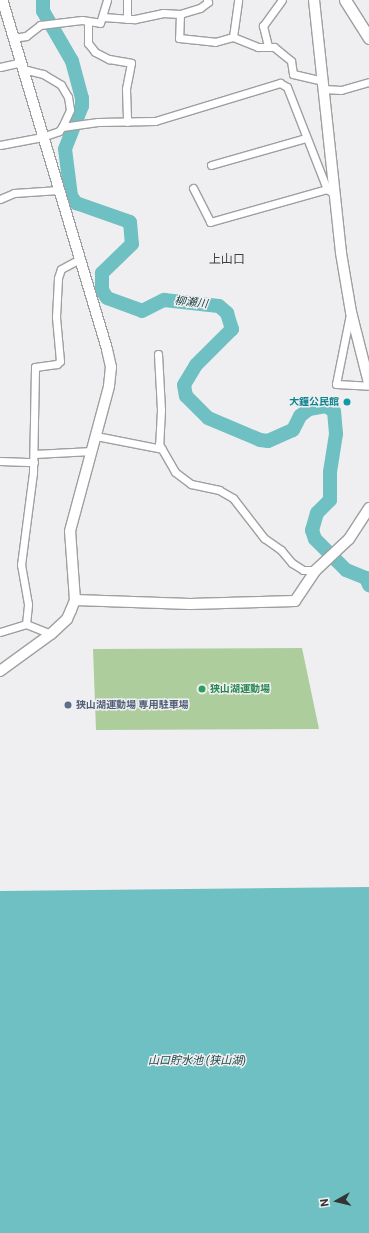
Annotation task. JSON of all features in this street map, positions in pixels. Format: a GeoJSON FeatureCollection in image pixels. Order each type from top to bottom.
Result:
{"type":"FeatureCollection","features":[{"type":"Feature","properties":{"kind":"main road"},"geometry":{"type":"LineString","coordinates":[[345,0],[369,38]]}},
{"type":"Feature","properties":{"kind":"street"},"geometry":{"type":"LineString","coordinates":[[0,671],[51,634],[67,619],[75,600],[70,531],[96,436],[111,367],[2,0]]}},
{"type":"Feature","properties":{"kind":"street"},"geometry":{"type":"LineString","coordinates":[[13,38],[26,36],[43,25],[53,23],[88,22],[98,24],[103,18],[107,0]]}},
{"type":"Feature","properties":{"kind":"street"},"geometry":{"type":"LineString","coordinates":[[127,0],[127,19]]}},
{"type":"Feature","properties":{"kind":"street"},"geometry":{"type":"LineString","coordinates":[[103,18],[127,19],[163,13],[180,14],[200,8],[208,2],[207,0]]}},
{"type":"Feature","properties":{"kind":"street"},"geometry":{"type":"LineString","coordinates":[[233,37],[238,0]]}},
{"type":"Feature","properties":{"kind":"street"},"geometry":{"type":"LineString","coordinates":[[268,46],[264,26],[282,0]]}},
{"type":"Feature","properties":{"kind":"street"},"geometry":{"type":"LineString","coordinates":[[314,0],[323,85],[331,192],[351,312],[369,383]]}},
{"type":"Feature","properties":{"kind":"street"},"geometry":{"type":"LineString","coordinates":[[180,14],[179,38],[215,42],[233,37],[258,47],[268,46],[287,55],[291,61],[293,74],[285,85]]}},
{"type":"Feature","properties":{"kind":"street"},"geometry":{"type":"LineString","coordinates":[[88,22],[88,43],[95,52],[109,60],[130,63],[126,89],[127,122]]}},
{"type":"Feature","properties":{"kind":"street"},"geometry":{"type":"LineString","coordinates":[[0,67],[22,66],[43,74],[61,85],[68,97],[70,110],[64,127]]}},
{"type":"Feature","properties":{"kind":"street"},"geometry":{"type":"LineString","coordinates":[[293,74],[341,90],[369,82]]}},
{"type":"Feature","properties":{"kind":"street"},"geometry":{"type":"LineString","coordinates":[[0,145],[42,137],[59,131],[64,127],[155,121],[280,83],[285,85]]}},
{"type":"Feature","properties":{"kind":"street"},"geometry":{"type":"LineString","coordinates":[[285,85],[306,138],[331,192]]}},
{"type":"Feature","properties":{"kind":"street"},"geometry":{"type":"LineString","coordinates":[[211,165],[306,138]]}},
{"type":"Feature","properties":{"kind":"street"},"geometry":{"type":"LineString","coordinates":[[193,188],[210,222],[331,192]]}},
{"type":"Feature","properties":{"kind":"street"},"geometry":{"type":"LineString","coordinates":[[0,199],[14,193],[59,190]]}},
{"type":"Feature","properties":{"kind":"street"},"geometry":{"type":"LineString","coordinates":[[26,624],[28,604],[21,565],[34,462],[35,368],[57,364],[60,361],[56,317],[58,278],[61,269],[80,259]]}},
{"type":"Feature","properties":{"kind":"street"},"geometry":{"type":"LineString","coordinates":[[351,312],[336,384],[369,386]]}},
{"type":"Feature","properties":{"kind":"street"},"geometry":{"type":"LineString","coordinates":[[158,354],[162,410],[159,444],[176,472],[191,484],[219,490],[233,498],[264,538],[281,550],[292,563],[303,570],[316,570]]}},
{"type":"Feature","properties":{"kind":"street"},"geometry":{"type":"LineString","coordinates":[[96,436],[162,449]]}},
{"type":"Feature","properties":{"kind":"street"},"geometry":{"type":"LineString","coordinates":[[34,454],[92,451]]}},
{"type":"Feature","properties":{"kind":"street"},"geometry":{"type":"LineString","coordinates":[[0,461],[34,462]]}},
{"type":"Feature","properties":{"kind":"street"},"geometry":{"type":"LineString","coordinates":[[75,600],[190,604],[295,601],[316,570],[339,551],[369,508]]}},
{"type":"Feature","properties":{"kind":"street"},"geometry":{"type":"LineString","coordinates":[[0,632],[26,624],[51,634]]}},
{"type":"Feature","properties":{"kind":"green space","name":"狭山湖運動場"},"geometry":{"type":"Polygon","coordinates":[[[302,648],[319,729],[96,730],[93,649],[302,648]]]}},
{"type":"Feature","properties":{"kind":"water","name":"山口貯水池 (狭山湖)"},"geometry":{"type":"Polygon","coordinates":[[[369,887],[369,1233],[0,1233],[0,891],[369,887]]]}},
{"type":"Feature","properties":{"kind":"waterway","name":"柳瀬川"},"geometry":{"type":"LineString","coordinates":[[43,0],[43,11],[72,61],[82,98],[82,106],[65,149],[71,196],[76,203],[130,222],[132,244],[102,273],[102,290],[107,298],[142,311],[164,300],[219,306],[227,313],[232,329],[196,365],[184,385],[186,396],[208,418],[260,440],[268,441],[293,430],[300,416],[309,409],[326,406],[334,411],[336,434],[330,472],[330,500],[317,513],[312,530],[315,539],[346,570],[366,578],[369,585]]}},
{"type":"Feature","properties":{"kind":"place","name":"大鐘公民館"},"geometry":{"type":"Point","coordinates":[347,402]}},
{"type":"Feature","properties":{"kind":"place","name":"狭山湖運動場"},"geometry":{"type":"Point","coordinates":[202,689]}},
{"type":"Feature","properties":{"kind":"place","name":"狭山湖運動場 専用駐車場"},"geometry":{"type":"Point","coordinates":[68,705]}},
{"type":"Feature","properties":{"kind":"district","name":"上山口"},"geometry":{"type":"Point","coordinates":[227,260]}}]}
